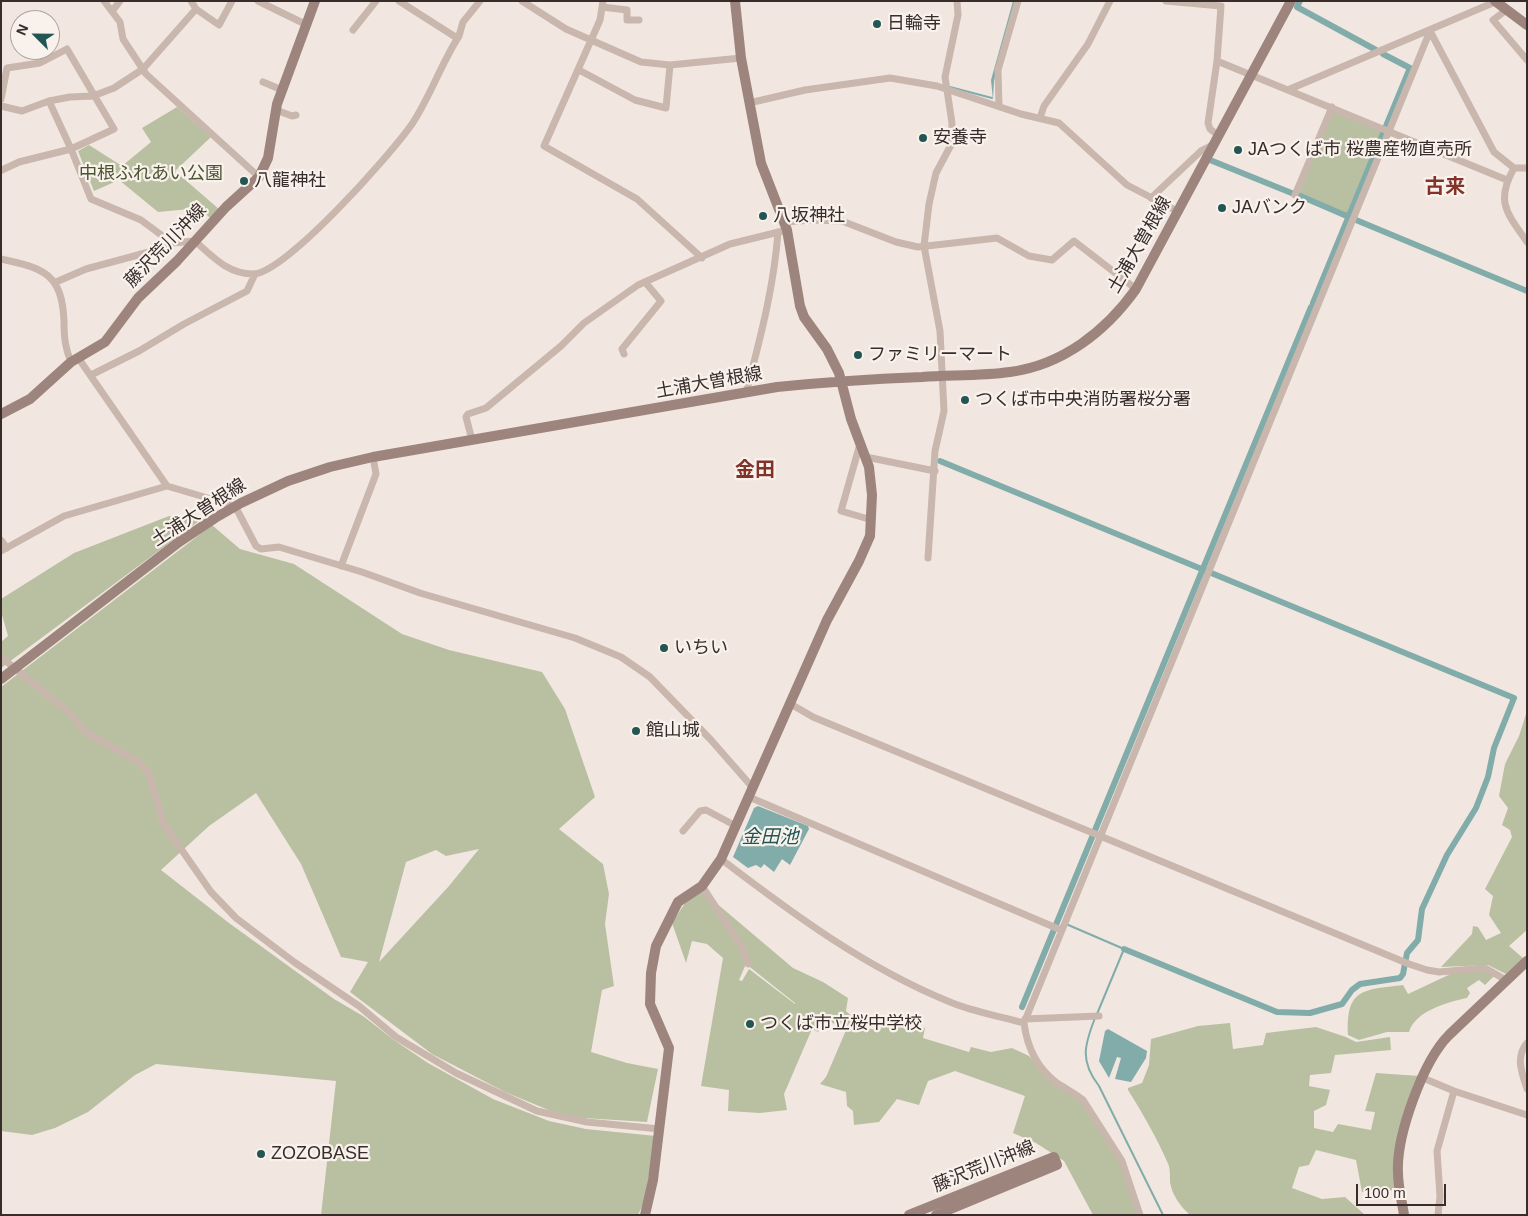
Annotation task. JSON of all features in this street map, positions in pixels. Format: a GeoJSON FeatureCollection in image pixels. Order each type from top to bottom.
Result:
{"type":"FeatureCollection","features":[{"type":"Feature","properties":{"kind":"main road","name":"藤沢荒川沖線"},"geometry":{"type":"LineString","coordinates":[[1,414],[34,395],[75,360],[105,342],[138,298],[226,207],[259,177],[268,158],[276,110],[282,90],[315,1]]}},
{"type":"Feature","properties":{"kind":"main road"},"geometry":{"type":"LineString","coordinates":[[645,1215],[651,1193],[669,1048],[650,1004],[652,964],[661,934],[674,908],[684,896],[702,886],[721,859],[827,620],[859,561],[870,536],[872,520],[872,480],[866,457],[851,419],[842,380],[826,348],[804,317],[783,228],[764,175],[741,58],[735,1]]}},
{"type":"Feature","properties":{"kind":"main road","name":"土浦大曽根線"},"geometry":{"type":"LineString","coordinates":[[1,679],[179,542],[234,506],[308,473],[373,457],[746,393],[842,380],[1010,372],[1056,358],[1077,347],[1107,324],[1136,289],[1179,212],[1290,1]]}},
{"type":"Feature","properties":{"kind":"main road"},"geometry":{"type":"LineString","coordinates":[[1495,2],[1527,25]]}},
{"type":"Feature","properties":{"kind":"main road"},"geometry":{"type":"LineString","coordinates":[[1404,1215],[1398,1172],[1399,1152],[1406,1122],[1423,1078],[1442,1041],[1527,961]]}},
{"type":"Feature","properties":{"kind":"main road","name":"藤沢荒川沖線"},"geometry":{"type":"LineString","coordinates":[[908,1215],[1054,1156],[1057,1165],[936,1215]]}},
{"type":"Feature","properties":{"kind":"street"},"geometry":{"type":"LineString","coordinates":[[104,1],[113,10],[120,22],[123,40],[143,69],[259,177]]}},
{"type":"Feature","properties":{"kind":"street"},"geometry":{"type":"LineString","coordinates":[[113,10],[120,1]]}},
{"type":"Feature","properties":{"kind":"street"},"geometry":{"type":"LineString","coordinates":[[191,1],[196,9],[219,25],[232,1]]}},
{"type":"Feature","properties":{"kind":"street"},"geometry":{"type":"LineString","coordinates":[[258,1],[306,24]]}},
{"type":"Feature","properties":{"kind":"street"},"geometry":{"type":"LineString","coordinates":[[353,30],[376,1]]}},
{"type":"Feature","properties":{"kind":"street"},"geometry":{"type":"LineString","coordinates":[[399,1],[457,38]]}},
{"type":"Feature","properties":{"kind":"street"},"geometry":{"type":"LineString","coordinates":[[56,282],[86,269],[149,252],[172,243],[195,241],[229,270],[255,274],[302,246],[381,163],[412,123],[457,38],[463,22],[480,1]]}},
{"type":"Feature","properties":{"kind":"street"},"geometry":{"type":"LineString","coordinates":[[522,1],[566,29],[641,62],[670,65],[741,58]]}},
{"type":"Feature","properties":{"kind":"street"},"geometry":{"type":"LineString","coordinates":[[928,558],[935,451],[944,411],[940,331],[924,246],[929,204],[936,173],[952,145],[952,123],[945,77],[958,15],[957,1]]}},
{"type":"Feature","properties":{"kind":"street"},"geometry":{"type":"LineString","coordinates":[[998,106],[998,70],[1018,1]]}},
{"type":"Feature","properties":{"kind":"street"},"geometry":{"type":"LineString","coordinates":[[1040,118],[1044,106],[1088,44],[1110,1]]}},
{"type":"Feature","properties":{"kind":"street"},"geometry":{"type":"LineString","coordinates":[[1151,198],[1201,151],[1216,140],[1208,123],[1217,61],[1221,6],[1166,1]]}},
{"type":"Feature","properties":{"kind":"street"},"geometry":{"type":"LineString","coordinates":[[1290,89],[1495,2]]}},
{"type":"Feature","properties":{"kind":"street"},"geometry":{"type":"LineString","coordinates":[[639,20],[627,20],[627,10],[602,4],[600,20],[544,146],[637,199],[702,258]]}},
{"type":"Feature","properties":{"kind":"street"},"geometry":{"type":"LineString","coordinates":[[1,106],[22,111],[48,101],[95,95],[114,88],[143,69],[196,9]]}},
{"type":"Feature","properties":{"kind":"street"},"geometry":{"type":"LineString","coordinates":[[1505,11],[1493,20],[1527,60]]}},
{"type":"Feature","properties":{"kind":"street"},"geometry":{"type":"LineString","coordinates":[[1140,1215],[1122,1161],[1083,1100],[1075,1092],[1056,1082],[1037,1063],[1030,1050],[1024,1021],[1430,31]]}},
{"type":"Feature","properties":{"kind":"street"},"geometry":{"type":"LineString","coordinates":[[1430,31],[1494,152],[1514,168],[1527,168]]}},
{"type":"Feature","properties":{"kind":"street"},"geometry":{"type":"LineString","coordinates":[[1,100],[7,68],[40,63],[67,49],[114,130],[71,149],[2,168],[1,179]]}},
{"type":"Feature","properties":{"kind":"street"},"geometry":{"type":"LineString","coordinates":[[1217,61],[1290,89],[1507,180]]}},
{"type":"Feature","properties":{"kind":"street"},"geometry":{"type":"LineString","coordinates":[[579,70],[635,100],[666,108],[670,65]]}},
{"type":"Feature","properties":{"kind":"street"},"geometry":{"type":"LineString","coordinates":[[749,103],[805,90],[890,78],[937,86],[1058,123],[1068,130],[1122,181],[1179,212]]}},
{"type":"Feature","properties":{"kind":"street"},"geometry":{"type":"LineString","coordinates":[[263,82],[282,90]]}},
{"type":"Feature","properties":{"kind":"street"},"geometry":{"type":"LineString","coordinates":[[48,101],[71,149],[90,199],[141,220],[172,243]]}},
{"type":"Feature","properties":{"kind":"street"},"geometry":{"type":"LineString","coordinates":[[1295,195],[1332,107]]}},
{"type":"Feature","properties":{"kind":"street"},"geometry":{"type":"LineString","coordinates":[[276,110],[292,116],[296,115]]}},
{"type":"Feature","properties":{"kind":"street"},"geometry":{"type":"LineString","coordinates":[[1514,168],[1507,180],[1503,196],[1509,216],[1527,242]]}},
{"type":"Feature","properties":{"kind":"street"},"geometry":{"type":"LineString","coordinates":[[472,440],[466,416],[468,414],[486,408],[561,346],[584,323],[645,282],[730,244],[812,220],[842,221],[896,242],[918,247],[997,238],[1029,256],[1052,260],[1074,241],[1136,289]]}},
{"type":"Feature","properties":{"kind":"street"},"geometry":{"type":"LineString","coordinates":[[746,393],[765,324],[783,228]]}},
{"type":"Feature","properties":{"kind":"street"},"geometry":{"type":"LineString","coordinates":[[1,259],[24,264],[52,278],[56,282],[63,300],[64,343],[75,360],[91,375],[167,486]]}},
{"type":"Feature","properties":{"kind":"street"},"geometry":{"type":"LineString","coordinates":[[91,375],[139,351],[184,324],[247,291],[255,274]]}},
{"type":"Feature","properties":{"kind":"street"},"geometry":{"type":"LineString","coordinates":[[624,354],[622,349],[661,301],[645,282]]}},
{"type":"Feature","properties":{"kind":"street"},"geometry":{"type":"LineString","coordinates":[[860,442],[840,511],[872,520]]}},
{"type":"Feature","properties":{"kind":"street"},"geometry":{"type":"LineString","coordinates":[[341,566],[376,474],[373,457]]}},
{"type":"Feature","properties":{"kind":"street"},"geometry":{"type":"LineString","coordinates":[[866,457],[935,472]]}},
{"type":"Feature","properties":{"kind":"street"},"geometry":{"type":"LineString","coordinates":[[1,540],[4,550],[64,516],[167,486],[234,506],[256,546],[261,549],[280,547],[420,593],[575,638],[621,657],[656,684],[751,793],[1062,926]]}},
{"type":"Feature","properties":{"kind":"street"},"geometry":{"type":"LineString","coordinates":[[1,657],[67,712],[87,733],[139,762],[149,774],[163,822],[211,892],[236,918],[294,962],[359,1006],[396,1037],[456,1073],[537,1111],[587,1122],[660,1129]]}},
{"type":"Feature","properties":{"kind":"street"},"geometry":{"type":"LineString","coordinates":[[789,703],[812,717],[1427,970],[1439,972],[1485,968],[1506,980]]}},
{"type":"Feature","properties":{"kind":"street"},"geometry":{"type":"LineString","coordinates":[[683,831],[700,811],[706,810],[736,826]]}},
{"type":"Feature","properties":{"kind":"street"},"geometry":{"type":"LineString","coordinates":[[721,859],[824,934],[879,968],[951,1002],[977,1012],[1024,1021],[1097,1017]]}},
{"type":"Feature","properties":{"kind":"street"},"geometry":{"type":"LineString","coordinates":[[702,886],[743,949],[748,964]]}},
{"type":"Feature","properties":{"kind":"street"},"geometry":{"type":"LineString","coordinates":[[1527,1043],[1522,1049],[1519,1060],[1527,1089]]}},
{"type":"Feature","properties":{"kind":"street"},"geometry":{"type":"LineString","coordinates":[[1423,1078],[1454,1091],[1527,1115]]}},
{"type":"Feature","properties":{"kind":"street"},"geometry":{"type":"LineString","coordinates":[[1438,1215],[1440,1196],[1436,1151],[1454,1091]]}},
{"type":"Feature","properties":{"kind":"green space","name":"中根ふれあい公園"},"geometry":{"type":"Polygon","coordinates":[[[177,107],[211,137],[175,171],[220,210],[211,219],[198,206],[190,209],[158,212],[119,180],[94,191],[78,151],[89,145],[122,166],[151,142],[142,128],[177,107]]]}},
{"type":"Feature","properties":{"kind":"green space"},"geometry":{"type":"Polygon","coordinates":[[[1333,110],[1381,131],[1348,214],[1299,194],[1333,110]]]}},
{"type":"Feature","properties":{"kind":"green space"},"geometry":{"type":"Polygon","coordinates":[[[169,516],[203,518],[1,668],[1,642],[8,636],[1,611],[1,599],[74,553],[169,516]]]}},
{"type":"Feature","properties":{"kind":"green space"},"geometry":{"type":"Polygon","coordinates":[[[212,525],[240,549],[294,564],[402,634],[449,650],[542,672],[565,709],[595,797],[559,829],[603,864],[609,894],[605,924],[614,986],[602,990],[591,1052],[627,1063],[658,1069],[647,1122],[583,1118],[551,1111],[505,1092],[432,1054],[350,992],[368,962],[341,957],[301,864],[256,793],[209,826],[161,870],[229,923],[334,999],[363,1016],[428,1063],[493,1099],[549,1121],[586,1129],[656,1136],[644,1202],[638,1215],[321,1215],[336,1081],[156,1064],[135,1075],[88,1112],[55,1128],[32,1135],[1,1131],[1,687],[212,525]],[[479,849],[446,856],[436,850],[406,862],[379,962],[449,886],[479,849]]]}},
{"type":"Feature","properties":{"kind":"green space"},"geometry":{"type":"Polygon","coordinates":[[[1527,711],[1527,930],[1509,946],[1523,958],[1522,961],[1506,974],[1488,965],[1441,967],[1472,934],[1473,926],[1478,927],[1486,940],[1501,933],[1489,915],[1493,896],[1485,889],[1512,837],[1510,830],[1502,825],[1508,808],[1499,796],[1505,764],[1519,736],[1527,711]]]}},
{"type":"Feature","properties":{"kind":"green space"},"geometry":{"type":"Polygon","coordinates":[[[702,891],[793,968],[823,982],[848,998],[846,1011],[863,1027],[880,1031],[886,1016],[925,1028],[923,1038],[969,1052],[971,1047],[991,1052],[1012,1048],[1029,1056],[1058,1086],[1077,1096],[1121,1164],[1137,1215],[1093,1215],[1064,1161],[1036,1143],[1013,1133],[1025,1096],[955,1071],[928,1081],[919,1105],[897,1099],[879,1122],[854,1125],[853,1111],[847,1106],[846,1092],[820,1084],[826,1077],[847,1028],[824,1020],[818,1032],[812,1029],[784,1094],[787,1110],[760,1113],[728,1111],[729,1090],[701,1086],[723,958],[707,944],[692,941],[686,963],[672,923],[687,900],[702,891]],[[746,964],[739,980],[742,981],[749,969],[795,1003],[746,964]]]}},
{"type":"Feature","properties":{"kind":"green space"},"geometry":{"type":"Polygon","coordinates":[[[1457,971],[1484,971],[1494,976],[1485,985],[1479,980],[1467,988],[1470,993],[1467,998],[1442,1005],[1425,1013],[1412,1025],[1409,1032],[1387,1032],[1359,1040],[1348,1035],[1350,1008],[1360,994],[1377,988],[1403,985],[1408,994],[1457,971]]]}},
{"type":"Feature","properties":{"kind":"green space"},"geometry":{"type":"Polygon","coordinates":[[[1230,1023],[1233,1049],[1263,1045],[1266,1033],[1316,1027],[1356,1042],[1390,1037],[1391,1050],[1335,1055],[1331,1073],[1310,1075],[1309,1086],[1330,1090],[1326,1105],[1314,1111],[1314,1128],[1333,1132],[1338,1124],[1371,1130],[1375,1112],[1365,1111],[1376,1073],[1420,1076],[1404,1117],[1396,1190],[1362,1192],[1356,1160],[1316,1150],[1309,1165],[1299,1167],[1292,1188],[1322,1199],[1345,1197],[1364,1214],[1190,1215],[1186,1212],[1173,1191],[1170,1182],[1169,1166],[1165,1156],[1128,1088],[1142,1083],[1149,1065],[1151,1039],[1198,1026],[1230,1023]]]}},
{"type":"Feature","properties":{"kind":"water"},"geometry":{"type":"Polygon","coordinates":[[[1013,1],[1016,1],[994,81],[993,100],[991,80],[1013,1]]]}},
{"type":"Feature","properties":{"kind":"water","name":"金田池"},"geometry":{"type":"Polygon","coordinates":[[[758,806],[808,826],[809,829],[790,865],[782,859],[774,872],[764,864],[761,868],[756,865],[748,868],[733,857],[754,808],[758,806]]]}},
{"type":"Feature","properties":{"kind":"water"},"geometry":{"type":"Polygon","coordinates":[[[1108,1029],[1147,1051],[1146,1058],[1131,1082],[1115,1079],[1121,1058],[1117,1057],[1109,1078],[1099,1061],[1105,1031],[1108,1029]]]}},
{"type":"Feature","properties":{"kind":"waterway"},"geometry":{"type":"LineString","coordinates":[[1300,1],[1297,7],[1376,50]]}},
{"type":"Feature","properties":{"kind":"waterway"},"geometry":{"type":"LineString","coordinates":[[1313,303],[1410,68],[1383,54]]}},
{"type":"Feature","properties":{"kind":"waterway"},"geometry":{"type":"LineString","coordinates":[[950,87],[992,98]]}},
{"type":"Feature","properties":{"kind":"waterway"},"geometry":{"type":"LineString","coordinates":[[1210,160],[1294,194]]}},
{"type":"Feature","properties":{"kind":"waterway"},"geometry":{"type":"LineString","coordinates":[[1298,195],[1349,217]]}},
{"type":"Feature","properties":{"kind":"waterway"},"geometry":{"type":"LineString","coordinates":[[1356,220],[1527,291]]}},
{"type":"Feature","properties":{"kind":"waterway"},"geometry":{"type":"LineString","coordinates":[[1022,1007],[1311,307]]}},
{"type":"Feature","properties":{"kind":"waterway"},"geometry":{"type":"LineString","coordinates":[[940,461],[1514,698],[1494,748],[1488,777],[1476,808],[1447,855],[1422,909],[1418,940],[1407,953],[1403,974],[1400,978],[1360,984],[1352,990],[1342,1004],[1310,1013],[1277,1012],[1124,949]]}},
{"type":"Feature","properties":{"kind":"waterway"},"geometry":{"type":"LineString","coordinates":[[1066,924],[1124,949],[1097,1014]]}},
{"type":"Feature","properties":{"kind":"waterway"},"geometry":{"type":"LineString","coordinates":[[1095,1018],[1086,1045],[1086,1061],[1163,1215]]}},
{"type":"Feature","properties":{"kind":"place","name":"日輪寺"},"geometry":{"type":"Point","coordinates":[877,24]}},
{"type":"Feature","properties":{"kind":"place","name":"安養寺"},"geometry":{"type":"Point","coordinates":[923,138]}},
{"type":"Feature","properties":{"kind":"place","name":"JAつくば市 桜農産物直売所"},"geometry":{"type":"Point","coordinates":[1238,150]}},
{"type":"Feature","properties":{"kind":"place","name":"八龍神社"},"geometry":{"type":"Point","coordinates":[244,181]}},
{"type":"Feature","properties":{"kind":"place","name":"JAバンク"},"geometry":{"type":"Point","coordinates":[1222,208]}},
{"type":"Feature","properties":{"kind":"place","name":"八坂神社"},"geometry":{"type":"Point","coordinates":[763,216]}},
{"type":"Feature","properties":{"kind":"place","name":"ファミリーマート"},"geometry":{"type":"Point","coordinates":[858,355]}},
{"type":"Feature","properties":{"kind":"place","name":"つくば市中央消防署桜分署"},"geometry":{"type":"Point","coordinates":[965,400]}},
{"type":"Feature","properties":{"kind":"place","name":"いちい"},"geometry":{"type":"Point","coordinates":[664,648]}},
{"type":"Feature","properties":{"kind":"place","name":"館山城"},"geometry":{"type":"Point","coordinates":[636,731]}},
{"type":"Feature","properties":{"kind":"place","name":"つくば市立桜中学校"},"geometry":{"type":"Point","coordinates":[750,1024]}},
{"type":"Feature","properties":{"kind":"place","name":"ZOZOBASE"},"geometry":{"type":"Point","coordinates":[261,1154]}},
{"type":"Feature","properties":{"kind":"district","name":"古来"},"geometry":{"type":"Point","coordinates":[1445,187]}},
{"type":"Feature","properties":{"kind":"district","name":"金田"},"geometry":{"type":"Point","coordinates":[755,470]}}]}
